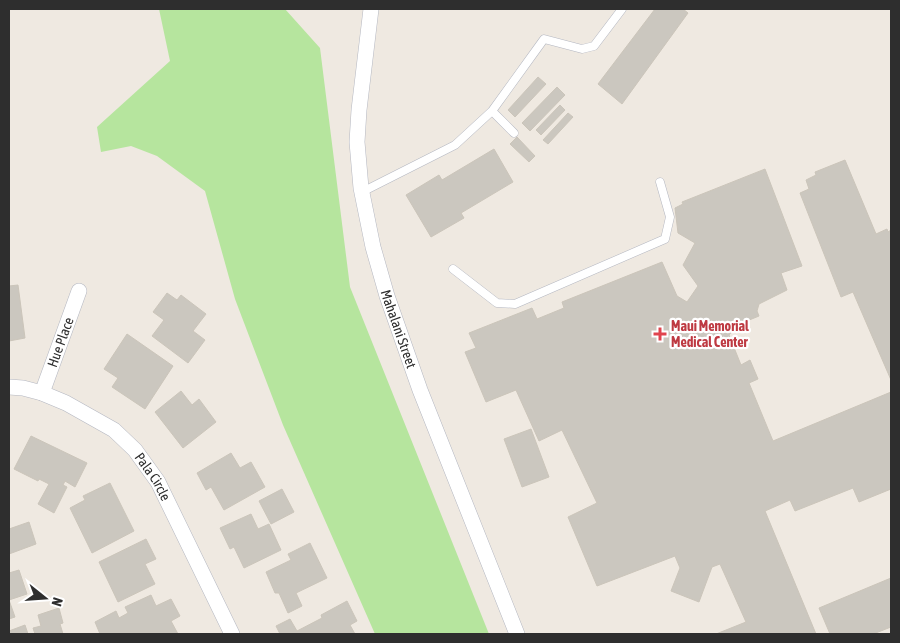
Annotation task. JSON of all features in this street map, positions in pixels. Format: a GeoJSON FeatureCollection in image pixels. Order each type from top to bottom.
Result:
{"type":"FeatureCollection","features":[{"type":"Feature","properties":{"kind":"street","name":"Mahalani Street"},"geometry":{"type":"LineString","coordinates":[[371,9],[357,142],[362,192],[373,247],[387,296],[420,390],[517,634]]}},
{"type":"Feature","properties":{"kind":"street","name":"Hue Place"},"geometry":{"type":"LineString","coordinates":[[42,394],[79,291]]}},
{"type":"Feature","properties":{"kind":"street","name":"Pala Circle"},"geometry":{"type":"LineString","coordinates":[[9,387],[22,388],[66,403],[114,430],[135,450],[158,482],[232,634]]}},
{"type":"Feature","properties":{"kind":"lane"},"geometry":{"type":"LineString","coordinates":[[362,192],[455,145],[492,111],[544,39],[582,49],[594,46],[622,9]]}},
{"type":"Feature","properties":{"kind":"lane"},"geometry":{"type":"LineString","coordinates":[[492,111],[514,132]]}},
{"type":"Feature","properties":{"kind":"lane"},"geometry":{"type":"LineString","coordinates":[[453,268],[497,303],[515,304],[665,239],[670,218],[660,182]]}},
{"type":"Feature","properties":{"kind":"green space"},"geometry":{"type":"Polygon","coordinates":[[[159,9],[285,9],[320,48],[350,287],[489,634],[375,634],[283,425],[235,299],[205,191],[157,156],[131,146],[101,152],[97,127],[170,61],[159,9]]]}},
{"type":"Feature","properties":{"kind":"building"},"geometry":{"type":"Polygon","coordinates":[[[655,9],[683,9],[688,13],[622,104],[598,84],[655,9]]]}},
{"type":"Feature","properties":{"kind":"building"},"geometry":{"type":"Polygon","coordinates":[[[538,77],[546,84],[515,117],[508,110],[538,77]]]}},
{"type":"Feature","properties":{"kind":"building"},"geometry":{"type":"Polygon","coordinates":[[[557,87],[565,95],[530,131],[522,123],[557,87]]]}},
{"type":"Feature","properties":{"kind":"building"},"geometry":{"type":"Polygon","coordinates":[[[560,105],[565,110],[541,135],[536,130],[560,105]]]}},
{"type":"Feature","properties":{"kind":"building"},"geometry":{"type":"Polygon","coordinates":[[[568,113],[573,117],[548,144],[543,140],[568,113]]]}},
{"type":"Feature","properties":{"kind":"building"},"geometry":{"type":"Polygon","coordinates":[[[517,137],[535,156],[529,162],[510,144],[517,137]]]}},
{"type":"Feature","properties":{"kind":"building"},"geometry":{"type":"Polygon","coordinates":[[[494,149],[513,182],[461,213],[464,218],[431,237],[406,195],[439,175],[442,180],[494,149]]]}},
{"type":"Feature","properties":{"kind":"building"},"geometry":{"type":"Polygon","coordinates":[[[845,160],[876,234],[887,229],[888,232],[891,230],[891,380],[853,292],[841,297],[800,193],[809,189],[806,180],[816,175],[815,172],[845,160]]]}},
{"type":"Feature","properties":{"kind":"building","name":"Maui Memorial Medical Center"},"geometry":{"type":"Polygon","coordinates":[[[765,169],[802,266],[781,273],[787,290],[759,304],[757,311],[759,316],[737,325],[729,335],[741,365],[750,360],[758,379],[749,383],[773,441],[891,392],[891,489],[859,502],[853,488],[795,511],[790,500],[765,511],[816,634],[716,634],[746,622],[720,564],[712,567],[699,602],[671,591],[680,568],[675,556],[597,586],[568,517],[597,503],[562,430],[539,441],[516,390],[486,402],[465,352],[476,348],[469,333],[532,308],[537,319],[564,308],[562,302],[662,262],[677,296],[687,302],[698,286],[683,265],[695,243],[678,233],[675,208],[683,204],[682,202],[765,169]]]}},
{"type":"Feature","properties":{"kind":"building"},"geometry":{"type":"Polygon","coordinates":[[[18,285],[25,338],[9,341],[9,286],[18,285]]]}},
{"type":"Feature","properties":{"kind":"building"},"geometry":{"type":"Polygon","coordinates":[[[167,293],[177,300],[181,295],[206,314],[193,331],[205,340],[188,363],[152,336],[164,320],[153,312],[167,293]]]}},
{"type":"Feature","properties":{"kind":"building"},"geometry":{"type":"Polygon","coordinates":[[[127,334],[173,366],[145,409],[112,387],[118,378],[104,369],[127,334]]]}},
{"type":"Feature","properties":{"kind":"building"},"geometry":{"type":"Polygon","coordinates":[[[181,391],[192,405],[199,399],[216,422],[183,448],[155,412],[181,391]]]}},
{"type":"Feature","properties":{"kind":"building"},"geometry":{"type":"Polygon","coordinates":[[[531,429],[549,477],[522,487],[504,439],[531,429]]]}},
{"type":"Feature","properties":{"kind":"building"},"geometry":{"type":"Polygon","coordinates":[[[31,436],[87,463],[75,487],[65,481],[63,485],[67,487],[54,513],[38,504],[49,484],[39,479],[38,481],[14,469],[31,436]]]}},
{"type":"Feature","properties":{"kind":"building"},"geometry":{"type":"Polygon","coordinates":[[[231,453],[240,468],[251,462],[265,487],[224,510],[211,487],[206,490],[197,473],[231,453]]]}},
{"type":"Feature","properties":{"kind":"building"},"geometry":{"type":"Polygon","coordinates":[[[110,483],[134,531],[92,553],[70,508],[85,500],[83,496],[110,483]]]}},
{"type":"Feature","properties":{"kind":"building"},"geometry":{"type":"Polygon","coordinates":[[[282,489],[294,512],[271,524],[259,501],[282,489]]]}},
{"type":"Feature","properties":{"kind":"building"},"geometry":{"type":"Polygon","coordinates":[[[251,514],[258,529],[269,524],[281,550],[244,568],[234,547],[230,549],[220,528],[251,514]]]}},
{"type":"Feature","properties":{"kind":"building"},"geometry":{"type":"Polygon","coordinates":[[[29,522],[36,544],[9,554],[9,529],[29,522]]]}},
{"type":"Feature","properties":{"kind":"building"},"geometry":{"type":"Polygon","coordinates":[[[146,539],[156,559],[145,564],[155,584],[118,602],[99,562],[146,539]]]}},
{"type":"Feature","properties":{"kind":"building"},"geometry":{"type":"Polygon","coordinates":[[[310,543],[327,578],[296,593],[302,606],[288,613],[279,593],[275,593],[266,572],[291,560],[288,554],[310,543]]]}},
{"type":"Feature","properties":{"kind":"building"},"geometry":{"type":"Polygon","coordinates":[[[19,570],[27,594],[9,600],[9,573],[19,570]]]}},
{"type":"Feature","properties":{"kind":"building"},"geometry":{"type":"Polygon","coordinates":[[[891,578],[891,627],[873,634],[830,634],[819,608],[891,578]]]}},
{"type":"Feature","properties":{"kind":"building"},"geometry":{"type":"Polygon","coordinates":[[[151,595],[156,606],[171,599],[180,616],[171,621],[178,634],[100,634],[95,622],[116,611],[119,618],[128,613],[125,607],[151,595]]]}},
{"type":"Feature","properties":{"kind":"building"},"geometry":{"type":"Polygon","coordinates":[[[9,600],[15,617],[9,619],[9,600]]]}},
{"type":"Feature","properties":{"kind":"building"},"geometry":{"type":"Polygon","coordinates":[[[347,601],[357,621],[350,625],[355,634],[280,634],[276,626],[290,619],[297,631],[322,618],[321,615],[347,601]]]}},
{"type":"Feature","properties":{"kind":"building"},"geometry":{"type":"Polygon","coordinates":[[[59,608],[63,623],[60,624],[63,634],[35,634],[33,628],[41,626],[38,615],[59,608]]]}},
{"type":"Feature","properties":{"kind":"building"},"geometry":{"type":"Polygon","coordinates":[[[25,625],[28,634],[9,634],[9,631],[25,625]]]}},
{"type":"Feature","properties":{"kind":"place","name":"Maui Memorial Medical Center"},"geometry":{"type":"Point","coordinates":[660,334]}}]}
